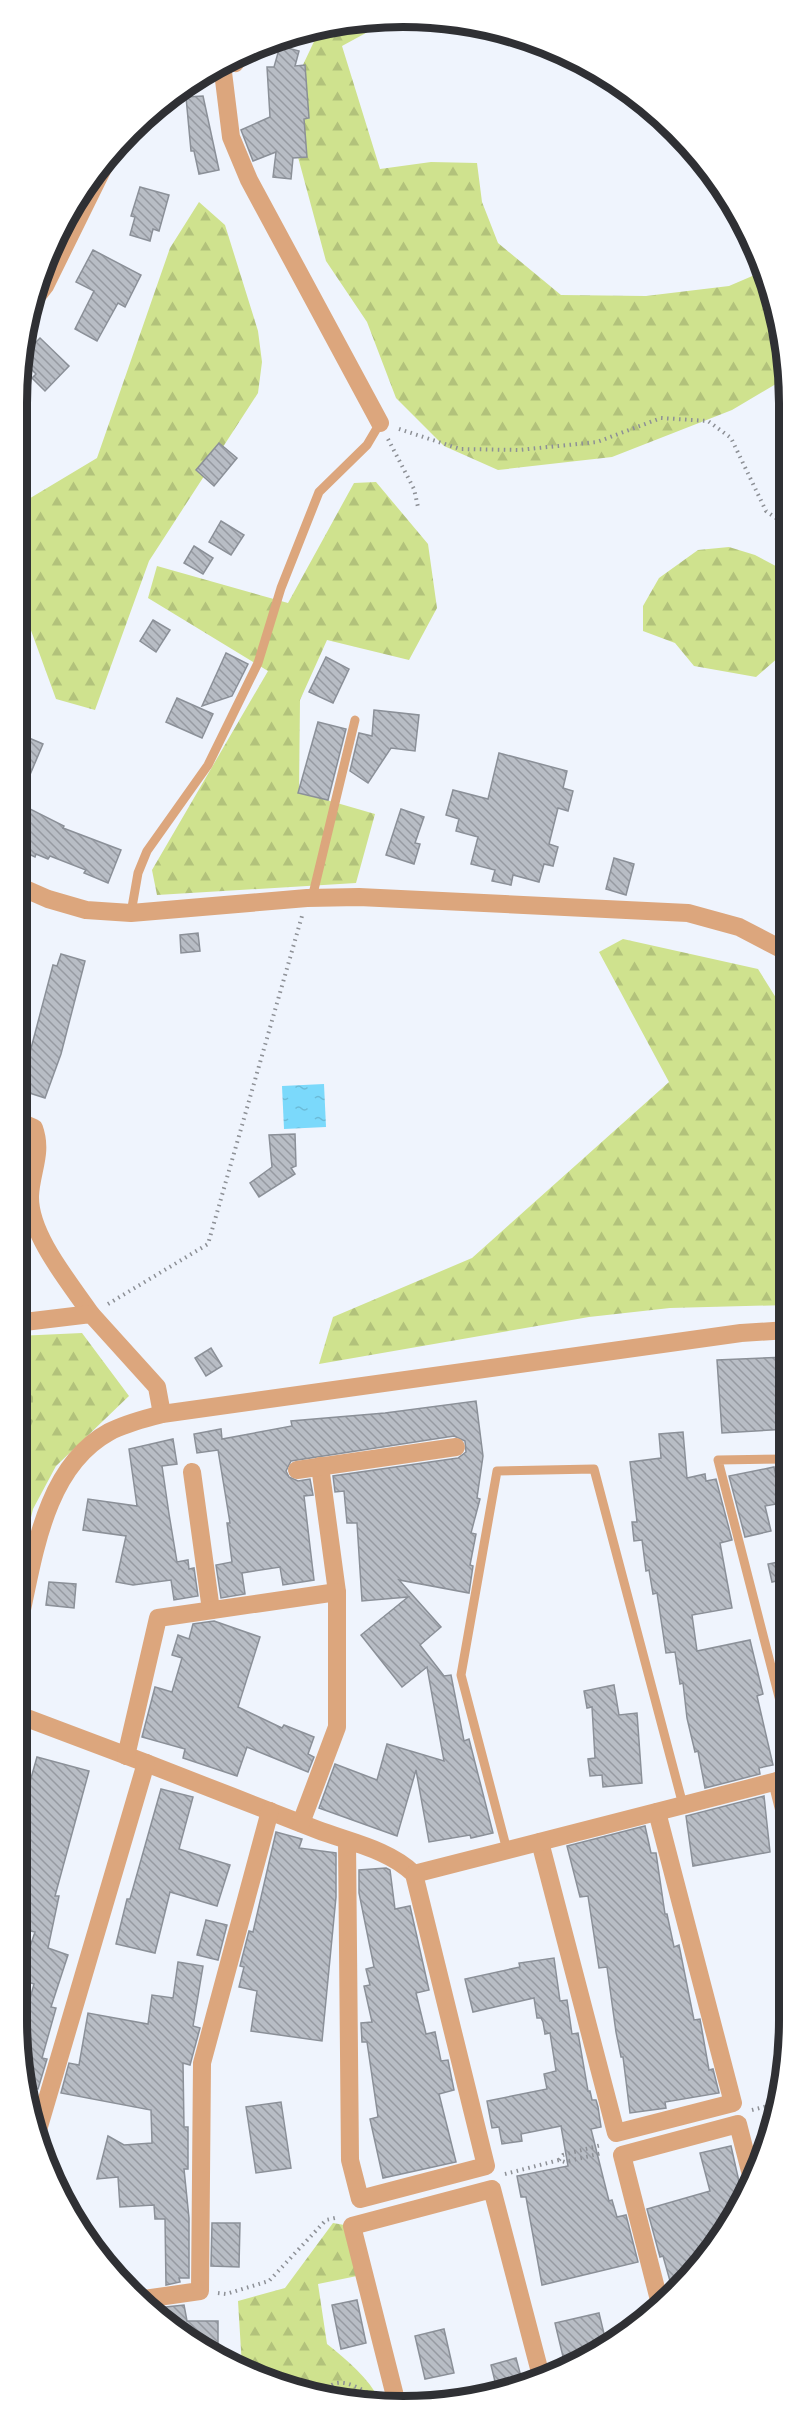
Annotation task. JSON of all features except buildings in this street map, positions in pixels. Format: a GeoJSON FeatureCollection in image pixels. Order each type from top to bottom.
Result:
{"type":"FeatureCollection","features":[{"type":"Feature","properties":{"kind":"street"},"geometry":{"type":"LineString","coordinates":[[223,73],[231,137],[249,180],[380,423]]}},
{"type":"Feature","properties":{"kind":"street"},"geometry":{"type":"LineString","coordinates":[[27,890],[48,899],[86,910],[131,913],[310,898],[359,897],[688,913],[739,927],[779,948]]}},
{"type":"Feature","properties":{"kind":"street"},"geometry":{"type":"LineString","coordinates":[[27,1125],[34,1128],[39,1142],[30,1196],[34,1221],[53,1259],[91,1314],[157,1387],[162,1414]]}},
{"type":"Feature","properties":{"kind":"street"},"geometry":{"type":"LineString","coordinates":[[27,1322],[91,1314]]}},
{"type":"Feature","properties":{"kind":"street"},"geometry":{"type":"LineString","coordinates":[[27,1591],[43,1526],[54,1494],[66,1472],[84,1452],[107,1433],[129,1423],[162,1414],[741,1333],[779,1331]]}},
{"type":"Feature","properties":{"kind":"street"},"geometry":{"type":"LineString","coordinates":[[297,1470],[456,1447]]}},
{"type":"Feature","properties":{"kind":"street"},"geometry":{"type":"LineString","coordinates":[[301,1823],[337,1727],[337,1592],[320,1467]]}},
{"type":"Feature","properties":{"kind":"street"},"geometry":{"type":"LineString","coordinates":[[192,1472],[210,1610]]}},
{"type":"Feature","properties":{"kind":"street"},"geometry":{"type":"LineString","coordinates":[[126,1756],[158,1618],[337,1592]]}},
{"type":"Feature","properties":{"kind":"street"},"geometry":{"type":"LineString","coordinates":[[27,1718],[401,1861],[414,1874],[486,2166],[360,2199],[350,2160],[347,1841]]}},
{"type":"Feature","properties":{"kind":"street"},"geometry":{"type":"LineString","coordinates":[[41,2120],[146,1763]]}},
{"type":"Feature","properties":{"kind":"street"},"geometry":{"type":"LineString","coordinates":[[414,1874],[779,1780]]}},
{"type":"Feature","properties":{"kind":"street"},"geometry":{"type":"LineString","coordinates":[[150,2298],[200,2291],[202,2063],[270,1811]]}},
{"type":"Feature","properties":{"kind":"street"},"geometry":{"type":"LineString","coordinates":[[540,1842],[616,2133],[733,2103],[657,1812]]}},
{"type":"Feature","properties":{"kind":"street"},"geometry":{"type":"LineString","coordinates":[[658,2296],[622,2155],[738,2124],[749,2167]]}},
{"type":"Feature","properties":{"kind":"street"},"geometry":{"type":"LineString","coordinates":[[395,2396],[352,2226],[492,2189],[539,2370]]}},
{"type":"Feature","properties":{"kind":"lane"},"geometry":{"type":"LineString","coordinates":[[43,296],[49,288],[105,173]]}},
{"type":"Feature","properties":{"kind":"lane"},"geometry":{"type":"LineString","coordinates":[[131,913],[138,873],[147,851],[208,765],[258,663],[281,588],[319,492],[367,445],[380,423]]}},
{"type":"Feature","properties":{"kind":"lane"},"geometry":{"type":"LineString","coordinates":[[310,898],[355,720]]}},
{"type":"Feature","properties":{"kind":"lane"},"geometry":{"type":"LineString","coordinates":[[779,1459],[718,1460],[779,1697]]}},
{"type":"Feature","properties":{"kind":"lane"},"geometry":{"type":"LineString","coordinates":[[507,1850],[462,1675],[497,1471],[594,1469],[682,1805]]}},
{"type":"Feature","properties":{"kind":"path"},"geometry":{"type":"LineString","coordinates":[[380,423],[460,448],[519,450],[597,442],[661,418],[708,421],[730,438],[766,511],[779,520]]}},
{"type":"Feature","properties":{"kind":"path"},"geometry":{"type":"LineString","coordinates":[[380,423],[414,489],[418,507]]}},
{"type":"Feature","properties":{"kind":"path"},"geometry":{"type":"LineString","coordinates":[[91,1314],[208,1244],[310,898]]}},
{"type":"Feature","properties":{"kind":"path"},"geometry":{"type":"LineString","coordinates":[[746,2112],[769,2106]]}},
{"type":"Feature","properties":{"kind":"path"},"geometry":{"type":"LineString","coordinates":[[499,2176],[559,2160],[563,2155],[604,2145],[610,2147],[606,2152],[565,2163],[559,2160]]}},
{"type":"Feature","properties":{"kind":"path"},"geometry":{"type":"LineString","coordinates":[[200,2291],[226,2294],[269,2281],[326,2220],[341,2216]]}},
{"type":"Feature","properties":{"kind":"path"},"geometry":{"type":"LineString","coordinates":[[329,2389],[334,2384],[344,2382],[370,2394]]}},
{"type":"Feature","properties":{"kind":"green space"},"geometry":{"type":"Polygon","coordinates":[[[374,28],[342,46],[380,169],[431,162],[477,163],[482,202],[498,243],[561,295],[646,296],[729,286],[756,274],[772,330],[778,383],[732,410],[612,457],[498,470],[444,446],[396,398],[367,322],[326,261],[284,105],[316,38],[374,28]]]}},
{"type":"Feature","properties":{"kind":"green space"},"geometry":{"type":"Polygon","coordinates":[[[199,202],[225,225],[258,331],[262,362],[258,393],[149,561],[95,710],[56,699],[27,619],[27,500],[97,458],[170,248],[199,202]]]}},
{"type":"Feature","properties":{"kind":"green space"},"geometry":{"type":"Polygon","coordinates":[[[376,482],[428,544],[437,608],[409,660],[327,640],[300,700],[299,792],[375,814],[356,883],[157,895],[152,870],[268,671],[148,598],[157,566],[288,603],[354,483],[376,482]]]}},
{"type":"Feature","properties":{"kind":"green space"},"geometry":{"type":"Polygon","coordinates":[[[729,547],[755,555],[779,568],[779,657],[756,677],[694,666],[675,643],[643,631],[643,606],[659,578],[698,550],[729,547]]]}},
{"type":"Feature","properties":{"kind":"green space"},"geometry":{"type":"Polygon","coordinates":[[[623,939],[758,969],[779,1003],[779,1305],[670,1308],[589,1317],[319,1364],[333,1317],[472,1258],[669,1082],[599,952],[623,939]]]}},
{"type":"Feature","properties":{"kind":"green space"},"geometry":{"type":"Polygon","coordinates":[[[82,1333],[129,1396],[56,1466],[33,1509],[27,1534],[27,1336],[82,1333]]]}},
{"type":"Feature","properties":{"kind":"green space"},"geometry":{"type":"Polygon","coordinates":[[[27,1389],[43,1398],[27,1435],[27,1389]]]}},
{"type":"Feature","properties":{"kind":"green space"},"geometry":{"type":"Polygon","coordinates":[[[333,2223],[350,2226],[357,2276],[318,2284],[327,2344],[350,2363],[377,2395],[330,2389],[306,2383],[273,2372],[271,2368],[261,2368],[242,2359],[238,2301],[285,2288],[333,2223]]]}},
{"type":"Feature","properties":{"kind":"water"},"geometry":{"type":"Polygon","coordinates":[[[324,1084],[326,1127],[284,1129],[282,1086],[324,1084]]]}}]}
